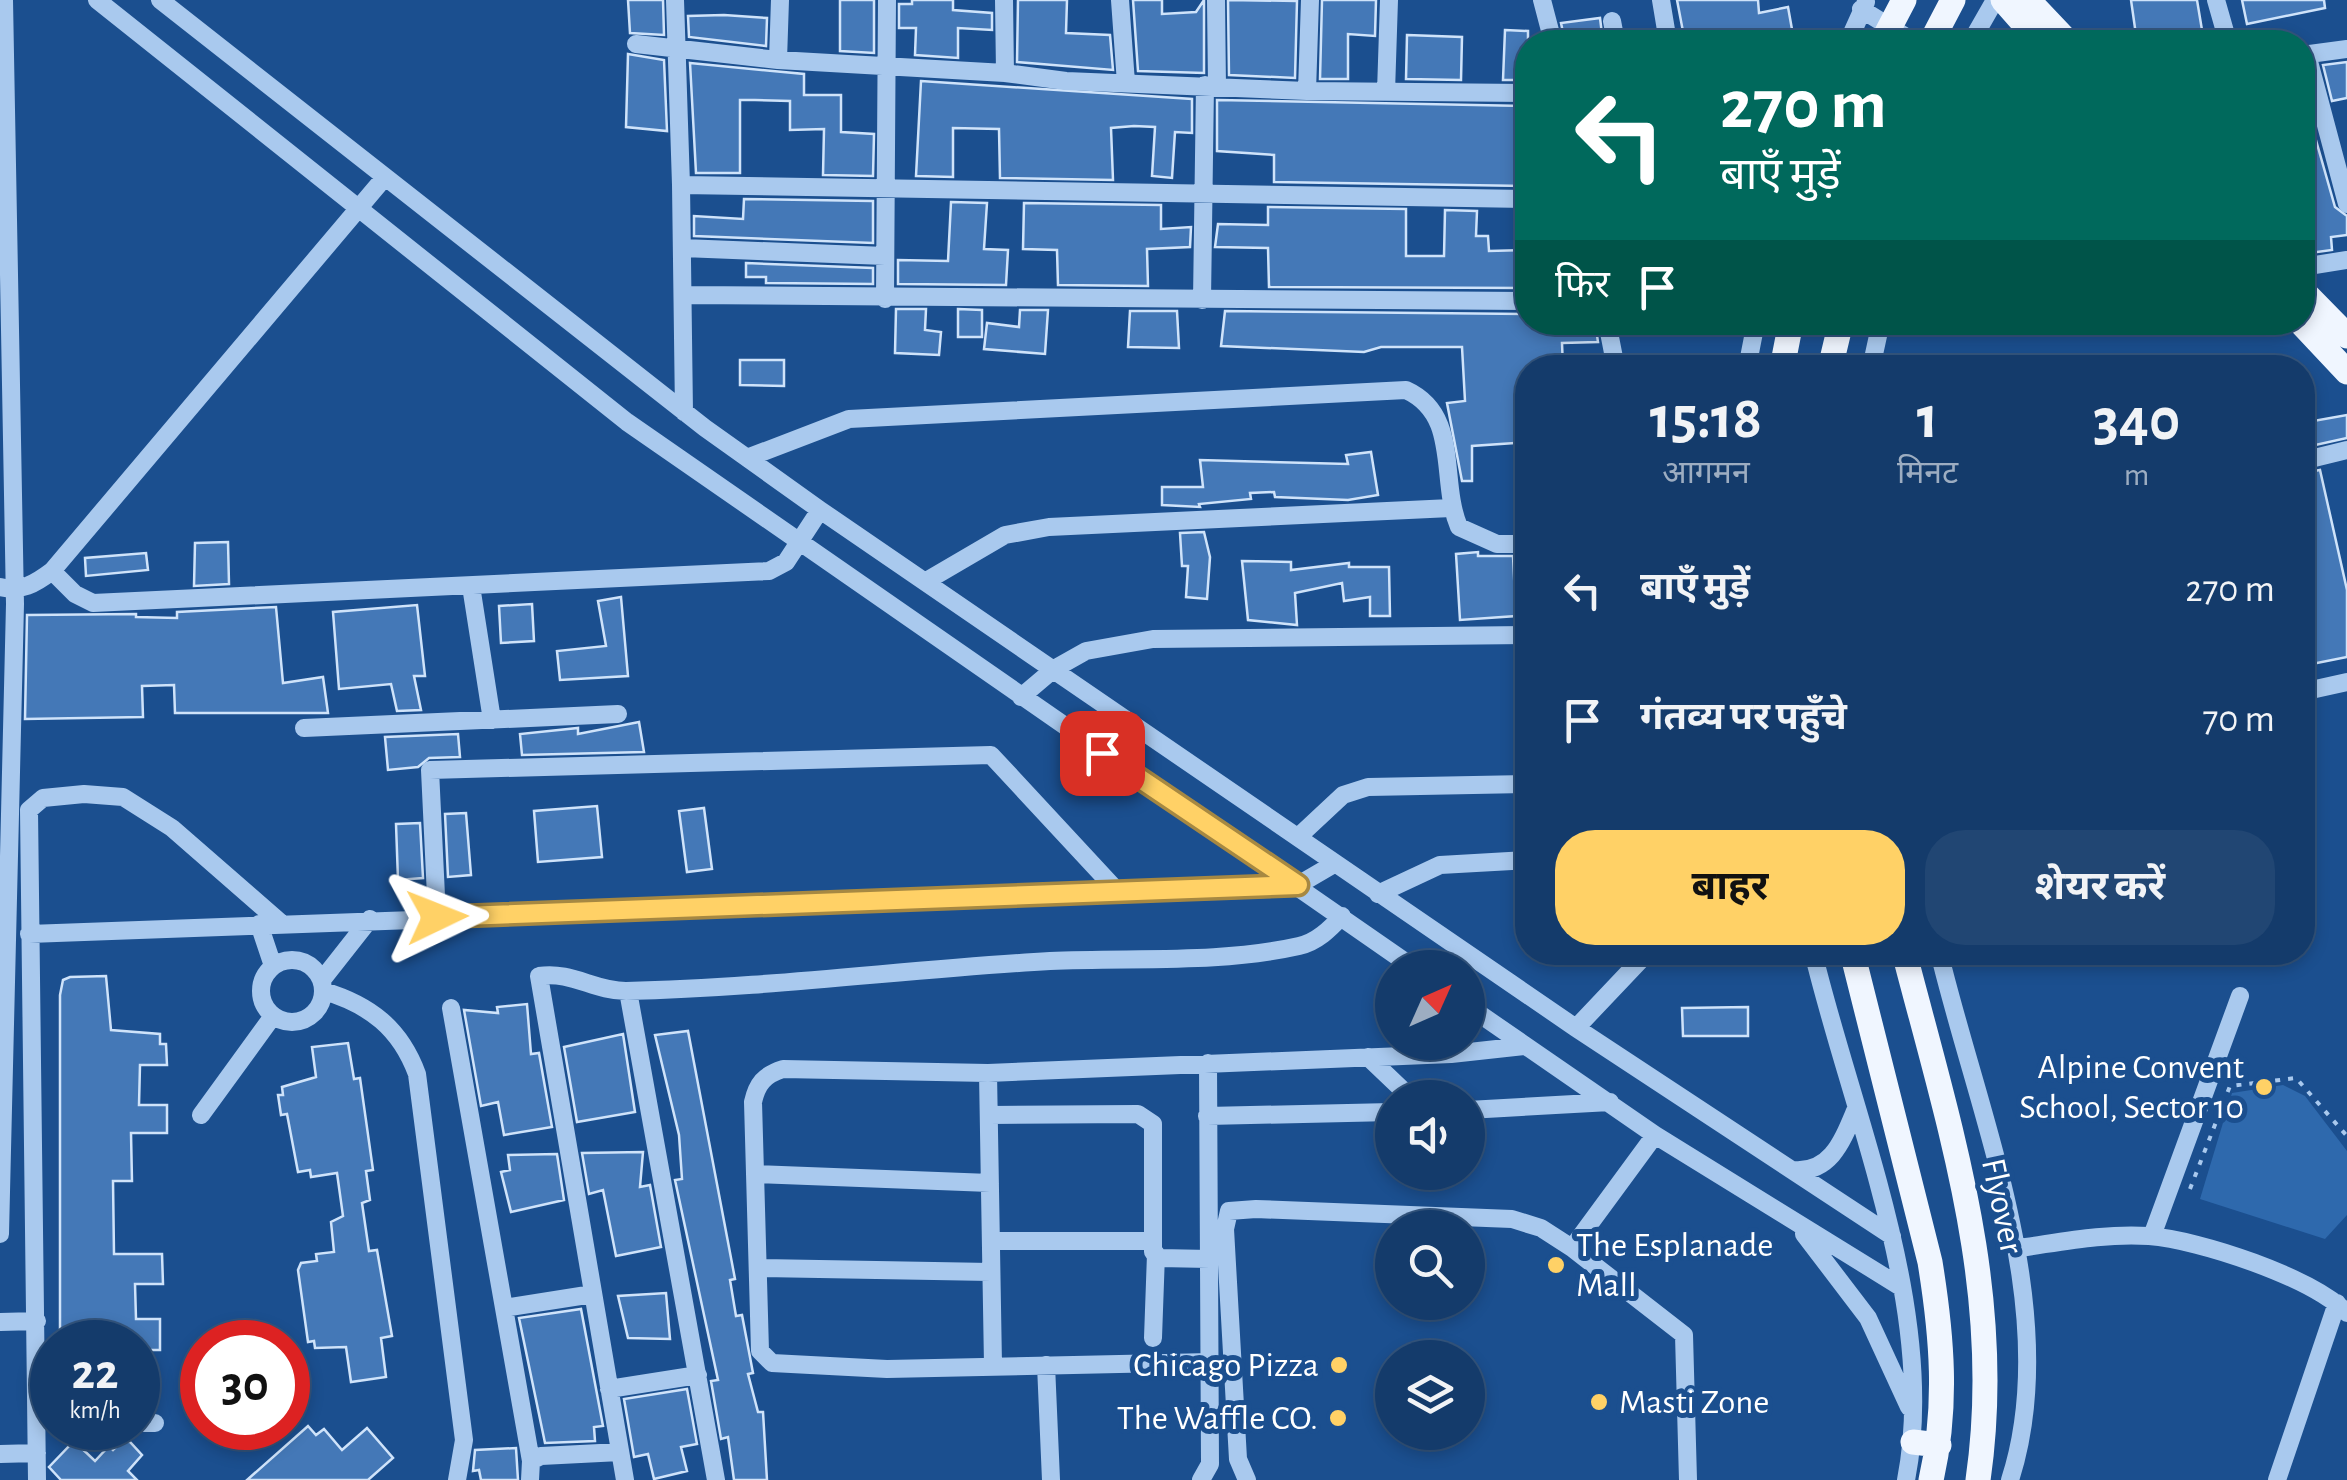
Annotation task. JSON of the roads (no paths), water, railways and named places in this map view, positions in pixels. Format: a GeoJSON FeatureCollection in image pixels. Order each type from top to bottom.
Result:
{"type":"FeatureCollection","features":[{"type":"Feature","properties":{"kind":"main road"},"geometry":{"type":"LineString","coordinates":[[1888,30],[1904,0]]}},
{"type":"Feature","properties":{"kind":"main road"},"geometry":{"type":"LineString","coordinates":[[1937,30],[1953,0]]}},
{"type":"Feature","properties":{"kind":"main road"},"geometry":{"type":"LineString","coordinates":[[2002,0],[2029,30]]}},
{"type":"Feature","properties":{"kind":"main road"},"geometry":{"type":"LineString","coordinates":[[2028,0],[2057,30]]}},
{"type":"Feature","properties":{"kind":"main road"},"geometry":{"type":"LineString","coordinates":[[2315,303],[2347,336]]}},
{"type":"Feature","properties":{"kind":"main road"},"geometry":{"type":"LineString","coordinates":[[2315,335],[2343,359]]}},
{"type":"Feature","properties":{"kind":"main road"},"geometry":{"type":"LineString","coordinates":[[1855,965],[1930,1262],[1943,1348],[1922,1435],[1931,1480]]}},
{"type":"Feature","properties":{"kind":"main road","name":"Flyover"},"geometry":{"type":"LineString","coordinates":[[1907,965],[1976,1244],[1986,1357],[1978,1480]]}},
{"type":"Feature","properties":{"kind":"street"},"geometry":{"type":"LineString","coordinates":[[0,1234],[7,588],[4,0]]}},
{"type":"Feature","properties":{"kind":"street"},"geometry":{"type":"LineString","coordinates":[[97,0],[627,422],[1389,950]]}},
{"type":"Feature","properties":{"kind":"street"},"geometry":{"type":"LineString","coordinates":[[160,0],[684,412],[820,510],[928,580],[1378,894],[1892,1236]]}},
{"type":"Feature","properties":{"kind":"street"},"geometry":{"type":"LineString","coordinates":[[676,0],[684,412]]}},
{"type":"Feature","properties":{"kind":"street"},"geometry":{"type":"LineString","coordinates":[[778,60],[780,0]]}},
{"type":"Feature","properties":{"kind":"street"},"geometry":{"type":"LineString","coordinates":[[884,298],[887,0]]}},
{"type":"Feature","properties":{"kind":"street"},"geometry":{"type":"LineString","coordinates":[[1004,0],[1005,73]]}},
{"type":"Feature","properties":{"kind":"street"},"geometry":{"type":"LineString","coordinates":[[1120,0],[1126,83]]}},
{"type":"Feature","properties":{"kind":"street"},"geometry":{"type":"LineString","coordinates":[[1202,300],[1216,0]]}},
{"type":"Feature","properties":{"kind":"street"},"geometry":{"type":"LineString","coordinates":[[1307,91],[1310,0]]}},
{"type":"Feature","properties":{"kind":"street"},"geometry":{"type":"LineString","coordinates":[[1386,92],[1388,0]]}},
{"type":"Feature","properties":{"kind":"street"},"geometry":{"type":"LineString","coordinates":[[1542,0],[1550,30]]}},
{"type":"Feature","properties":{"kind":"street"},"geometry":{"type":"LineString","coordinates":[[1662,0],[1666,30]]}},
{"type":"Feature","properties":{"kind":"street"},"geometry":{"type":"LineString","coordinates":[[1978,30],[1995,0]]}},
{"type":"Feature","properties":{"kind":"street"},"geometry":{"type":"LineString","coordinates":[[2216,0],[2225,30]]}},
{"type":"Feature","properties":{"kind":"street"},"geometry":{"type":"LineString","coordinates":[[1853,30],[1864,5],[1898,30]]}},
{"type":"Feature","properties":{"kind":"street"},"geometry":{"type":"LineString","coordinates":[[1612,21],[1614,30]]}},
{"type":"Feature","properties":{"kind":"street"},"geometry":{"type":"LineString","coordinates":[[636,44],[676,45],[778,60],[1126,83],[1307,91],[1515,92]]}},
{"type":"Feature","properties":{"kind":"street"},"geometry":{"type":"LineString","coordinates":[[2315,53],[2347,50]]}},
{"type":"Feature","properties":{"kind":"street"},"geometry":{"type":"LineString","coordinates":[[2315,90],[2347,204]]}},
{"type":"Feature","properties":{"kind":"street"},"geometry":{"type":"LineString","coordinates":[[7,588],[36,584],[52,571],[386,176]]}},
{"type":"Feature","properties":{"kind":"street"},"geometry":{"type":"LineString","coordinates":[[681,184],[1205,196],[1515,198]]}},
{"type":"Feature","properties":{"kind":"street"},"geometry":{"type":"LineString","coordinates":[[683,248],[885,256]]}},
{"type":"Feature","properties":{"kind":"street"},"geometry":{"type":"LineString","coordinates":[[2315,264],[2347,260]]}},
{"type":"Feature","properties":{"kind":"street"},"geometry":{"type":"LineString","coordinates":[[683,295],[1515,301]]}},
{"type":"Feature","properties":{"kind":"street"},"geometry":{"type":"LineString","coordinates":[[748,458],[848,419],[1406,390],[1434,410],[1442,424],[1451,508],[1460,527],[1478,539],[1515,543]]}},
{"type":"Feature","properties":{"kind":"street"},"geometry":{"type":"LineString","coordinates":[[2315,458],[2347,450]]}},
{"type":"Feature","properties":{"kind":"street"},"geometry":{"type":"LineString","coordinates":[[928,580],[1005,535],[1049,527],[1451,508]]}},
{"type":"Feature","properties":{"kind":"street"},"geometry":{"type":"LineString","coordinates":[[52,571],[75,594],[93,602],[769,571],[786,562],[820,510]]}},
{"type":"Feature","properties":{"kind":"street"},"geometry":{"type":"LineString","coordinates":[[471,586],[492,720]]}},
{"type":"Feature","properties":{"kind":"street"},"geometry":{"type":"LineString","coordinates":[[1021,697],[1054,669],[1086,651],[1153,639],[1515,634]]}},
{"type":"Feature","properties":{"kind":"street"},"geometry":{"type":"LineString","coordinates":[[2315,689],[2347,682]]}},
{"type":"Feature","properties":{"kind":"street"},"geometry":{"type":"LineString","coordinates":[[304,728],[618,714]]}},
{"type":"Feature","properties":{"kind":"street"},"geometry":{"type":"LineString","coordinates":[[437,917],[430,770],[991,756],[1120,894]]}},
{"type":"Feature","properties":{"kind":"street"},"geometry":{"type":"LineString","coordinates":[[1298,836],[1343,795],[1368,787],[1515,784]]}},
{"type":"Feature","properties":{"kind":"street"},"geometry":{"type":"LineString","coordinates":[[38,1320],[29,810],[43,798],[84,794],[123,797],[144,808],[282,923]]}},
{"type":"Feature","properties":{"kind":"street"},"geometry":{"type":"LineString","coordinates":[[1378,894],[1440,865],[1515,861]]}},
{"type":"Feature","properties":{"kind":"street"},"geometry":{"type":"LineString","coordinates":[[29,934],[1298,885],[1334,864]]}},
{"type":"Feature","properties":{"kind":"street"},"geometry":{"type":"LineString","coordinates":[[625,1480],[539,976],[560,973],[598,988],[628,991],[1048,962],[1260,953],[1305,945],[1327,932],[1342,916]]}},
{"type":"Feature","properties":{"kind":"street"},"geometry":{"type":"LineString","coordinates":[[273,1016],[302,1021],[318,1010],[323,985],[370,919]]}},
{"type":"Feature","properties":{"kind":"street"},"geometry":{"type":"LineString","coordinates":[[259,924],[272,966],[260,991],[273,1016]]}},
{"type":"Feature","properties":{"kind":"street"},"geometry":{"type":"LineString","coordinates":[[272,966],[300,961],[323,985],[366,1007],[400,1038],[417,1074],[464,1440],[457,1480]]}},
{"type":"Feature","properties":{"kind":"street"},"geometry":{"type":"LineString","coordinates":[[1576,1028],[1636,965]]}},
{"type":"Feature","properties":{"kind":"street"},"geometry":{"type":"LineString","coordinates":[[1816,965],[1892,1236],[1901,1286],[1922,1435],[1906,1480]]}},
{"type":"Feature","properties":{"kind":"street"},"geometry":{"type":"LineString","coordinates":[[1943,965],[2019,1248],[2026,1399],[2020,1451],[2010,1480]]}},
{"type":"Feature","properties":{"kind":"street"},"geometry":{"type":"LineString","coordinates":[[628,991],[716,1480]]}},
{"type":"Feature","properties":{"kind":"street"},"geometry":{"type":"LineString","coordinates":[[2152,1236],[2240,996]]}},
{"type":"Feature","properties":{"kind":"street"},"geometry":{"type":"LineString","coordinates":[[451,1008],[530,1470],[620,1452]]}},
{"type":"Feature","properties":{"kind":"street"},"geometry":{"type":"LineString","coordinates":[[202,1114],[273,1016]]}},
{"type":"Feature","properties":{"kind":"street"},"geometry":{"type":"LineString","coordinates":[[1485,1018],[1656,1136],[1901,1286]]}},
{"type":"Feature","properties":{"kind":"street"},"geometry":{"type":"LineString","coordinates":[[1211,1362],[821,1369],[772,1363],[760,1351],[753,1102],[756,1087],[771,1072],[782,1069],[988,1074],[1524,1046]]}},
{"type":"Feature","properties":{"kind":"street"},"geometry":{"type":"LineString","coordinates":[[1368,1056],[1393,1080]]}},
{"type":"Feature","properties":{"kind":"street"},"geometry":{"type":"LineString","coordinates":[[1201,1480],[1210,1464],[1208,1063]]}},
{"type":"Feature","properties":{"kind":"street"},"geometry":{"type":"LineString","coordinates":[[988,1074],[992,1366]]}},
{"type":"Feature","properties":{"kind":"street"},"geometry":{"type":"LineString","coordinates":[[1485,1109],[1610,1102]]}},
{"type":"Feature","properties":{"kind":"street"},"geometry":{"type":"LineString","coordinates":[[1208,1116],[1375,1112]]}},
{"type":"Feature","properties":{"kind":"street"},"geometry":{"type":"LineString","coordinates":[[1787,1169],[1808,1172],[1822,1166],[1834,1154],[1855,1112]]}},
{"type":"Feature","properties":{"kind":"street"},"geometry":{"type":"LineString","coordinates":[[989,1115],[1138,1114],[1153,1124],[1153,1338]]}},
{"type":"Feature","properties":{"kind":"street"},"geometry":{"type":"LineString","coordinates":[[1572,1248],[1656,1136]]}},
{"type":"Feature","properties":{"kind":"street"},"geometry":{"type":"LineString","coordinates":[[755,1174],[990,1184]]}},
{"type":"Feature","properties":{"kind":"street"},"geometry":{"type":"LineString","coordinates":[[1246,1480],[1238,1459],[1225,1228],[1229,1211],[1512,1219],[1542,1228],[1684,1335],[1688,1480]]}},
{"type":"Feature","properties":{"kind":"street"},"geometry":{"type":"LineString","coordinates":[[1788,1216],[1868,1318],[1922,1435]]}},
{"type":"Feature","properties":{"kind":"street"},"geometry":{"type":"LineString","coordinates":[[2019,1248],[2102,1236],[2152,1236],[2261,1264],[2342,1308],[2277,1480]]}},
{"type":"Feature","properties":{"kind":"street"},"geometry":{"type":"LineString","coordinates":[[991,1241],[1154,1248],[1210,1258]]}},
{"type":"Feature","properties":{"kind":"street"},"geometry":{"type":"LineString","coordinates":[[758,1268],[991,1272]]}},
{"type":"Feature","properties":{"kind":"street"},"geometry":{"type":"LineString","coordinates":[[504,1308],[594,1294]]}},
{"type":"Feature","properties":{"kind":"street"},"geometry":{"type":"LineString","coordinates":[[0,1322],[30,1321]]}},
{"type":"Feature","properties":{"kind":"street"},"geometry":{"type":"LineString","coordinates":[[1046,1364],[1051,1480]]}},
{"type":"Feature","properties":{"kind":"street"},"geometry":{"type":"LineString","coordinates":[[610,1389],[698,1375]]}},
{"type":"Feature","properties":{"kind":"street"},"geometry":{"type":"LineString","coordinates":[[37,1480],[38,1450]]}},
{"type":"Feature","properties":{"kind":"street"},"geometry":{"type":"LineString","coordinates":[[0,1454],[37,1453]]}},
{"type":"Feature","properties":{"kind":"place","name":"Alpine Convent School, Sector 10"},"geometry":{"type":"Point","coordinates":[2264,1087]}},
{"type":"Feature","properties":{"kind":"place","name":"The Esplanade Mall"},"geometry":{"type":"Point","coordinates":[1556,1265]}},
{"type":"Feature","properties":{"kind":"place","name":"Chicago Pizza"},"geometry":{"type":"Point","coordinates":[1339,1365]}},
{"type":"Feature","properties":{"kind":"place","name":"Masti Zone"},"geometry":{"type":"Point","coordinates":[1599,1402]}},
{"type":"Feature","properties":{"kind":"place","name":"The Waffle CO."},"geometry":{"type":"Point","coordinates":[1338,1418]}}]}
